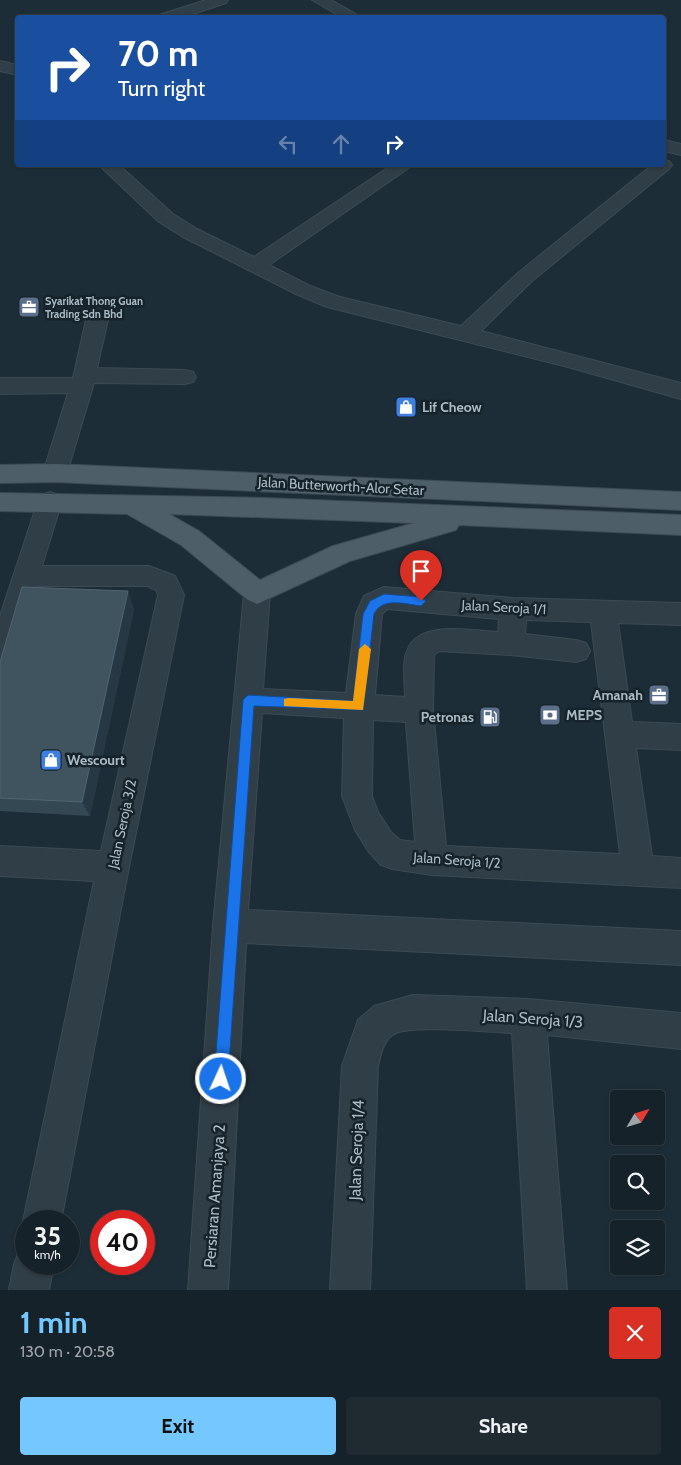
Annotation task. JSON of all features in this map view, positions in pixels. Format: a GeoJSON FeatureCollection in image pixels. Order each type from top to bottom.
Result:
{"type":"FeatureCollection","features":[{"type":"Feature","properties":{"kind":"main road","name":"Jalan Butterworth-Alor Setar"},"geometry":{"type":"LineString","coordinates":[[0,474],[55,473],[681,501]]}},
{"type":"Feature","properties":{"kind":"main road","name":"Jalan Butterworth-Alor Setar"},"geometry":{"type":"LineString","coordinates":[[0,502],[50,501],[681,525]]}},
{"type":"Feature","properties":{"kind":"main road"},"geometry":{"type":"LineString","coordinates":[[129,504],[190,538],[257,593],[342,553],[470,516]]}},
{"type":"Feature","properties":{"kind":"street"},"geometry":{"type":"LineString","coordinates":[[172,15],[221,0]]}},
{"type":"Feature","properties":{"kind":"street"},"geometry":{"type":"LineString","coordinates":[[319,0],[350,15]]}},
{"type":"Feature","properties":{"kind":"street"},"geometry":{"type":"LineString","coordinates":[[0,66],[15,69]]}},
{"type":"Feature","properties":{"kind":"street"},"geometry":{"type":"LineString","coordinates":[[666,145],[681,150]]}},
{"type":"Feature","properties":{"kind":"street"},"geometry":{"type":"LineString","coordinates":[[666,162],[681,150]]}},
{"type":"Feature","properties":{"kind":"street"},"geometry":{"type":"LineString","coordinates":[[110,167],[166,218],[190,233],[303,290],[334,302],[466,334],[681,391]]}},
{"type":"Feature","properties":{"kind":"street"},"geometry":{"type":"LineString","coordinates":[[254,266],[392,167]]}},
{"type":"Feature","properties":{"kind":"street"},"geometry":{"type":"LineString","coordinates":[[466,334],[525,277],[661,167]]}},
{"type":"Feature","properties":{"kind":"street"},"geometry":{"type":"LineString","coordinates":[[55,473],[83,380],[97,320]]}},
{"type":"Feature","properties":{"kind":"street"},"geometry":{"type":"LineString","coordinates":[[0,386],[83,380],[185,378]]}},
{"type":"Feature","properties":{"kind":"street"},"geometry":{"type":"LineString","coordinates":[[0,659],[50,501]]}},
{"type":"Feature","properties":{"kind":"street","name":"Jalan Seroja 3/2"},"geometry":{"type":"LineString","coordinates":[[27,576],[149,576],[166,583],[171,595],[113,867],[44,1210]]}},
{"type":"Feature","properties":{"kind":"street","name":"Persiaran Amanjaya 2"},"geometry":{"type":"LineString","coordinates":[[208,1290],[230,926],[257,593]]}},
{"type":"Feature","properties":{"kind":"street","name":"Jalan Seroja 1/1"},"geometry":{"type":"LineString","coordinates":[[359,707],[369,614],[374,604],[384,598],[513,609],[681,614]]}},
{"type":"Feature","properties":{"kind":"street"},"geometry":{"type":"LineString","coordinates":[[511,644],[513,609]]}},
{"type":"Feature","properties":{"kind":"street"},"geometry":{"type":"LineString","coordinates":[[603,611],[618,734],[638,870]]}},
{"type":"Feature","properties":{"kind":"street"},"geometry":{"type":"LineString","coordinates":[[432,860],[419,710],[420,652],[427,644],[438,640],[576,650]]}},
{"type":"Feature","properties":{"kind":"street"},"geometry":{"type":"LineString","coordinates":[[248,700],[419,710]]}},
{"type":"Feature","properties":{"kind":"street","name":"Jalan Seroja 1/2"},"geometry":{"type":"LineString","coordinates":[[359,707],[356,796],[366,820],[380,842],[392,854],[432,860],[681,872]]}},
{"type":"Feature","properties":{"kind":"street"},"geometry":{"type":"LineString","coordinates":[[618,734],[681,737]]}},
{"type":"Feature","properties":{"kind":"street"},"geometry":{"type":"LineString","coordinates":[[0,861],[113,867]]}},
{"type":"Feature","properties":{"kind":"street"},"geometry":{"type":"LineString","coordinates":[[230,926],[681,948]]}},
{"type":"Feature","properties":{"kind":"street","name":"Jalan Seroja 1/3"},"geometry":{"type":"LineString","coordinates":[[386,1018],[413,1012],[528,1016],[681,1031]]}},
{"type":"Feature","properties":{"kind":"street"},"geometry":{"type":"LineString","coordinates":[[528,1016],[547,1290]]}},
{"type":"Feature","properties":{"kind":"street","name":"Jalan Seroja 1/4"},"geometry":{"type":"LineString","coordinates":[[350,1290],[360,1066],[370,1032],[386,1018]]}},
{"type":"Feature","properties":{"kind":"street"},"geometry":{"type":"LineString","coordinates":[[28,1290],[31,1275]]}},
{"type":"Feature","properties":{"kind":"building","name":"Wescourt"},"geometry":{"type":"Polygon","coordinates":[[[22,587],[128,591],[82,802],[0,798],[0,662],[22,587]]]}},
{"type":"Feature","properties":{"kind":"slow traffic"},"geometry":{"type":"LineString","coordinates":[[289,703],[359,707],[365,649]]}},
{"type":"Feature","properties":{"kind":"place","name":"Syarikat Thong Guan Trading Sdn Bhd"},"geometry":{"type":"Point","coordinates":[29,307]}},
{"type":"Feature","properties":{"kind":"place","name":"Lif Cheow"},"geometry":{"type":"Point","coordinates":[406,407]}},
{"type":"Feature","properties":{"kind":"place","name":"Amanah"},"geometry":{"type":"Point","coordinates":[659,695]}},
{"type":"Feature","properties":{"kind":"place","name":"MEPS"},"geometry":{"type":"Point","coordinates":[550,715]}},
{"type":"Feature","properties":{"kind":"place","name":"Petronas"},"geometry":{"type":"Point","coordinates":[490,717]}},
{"type":"Feature","properties":{"kind":"place","name":"Wescourt"},"geometry":{"type":"Point","coordinates":[51,760]}},
{"type":"Feature","properties":{"kind":"route"},"geometry":{"type":"LineString","coordinates":[[221,1079],[230,926],[248,700],[359,707],[369,614],[374,604],[384,598],[421,601]]}}]}
